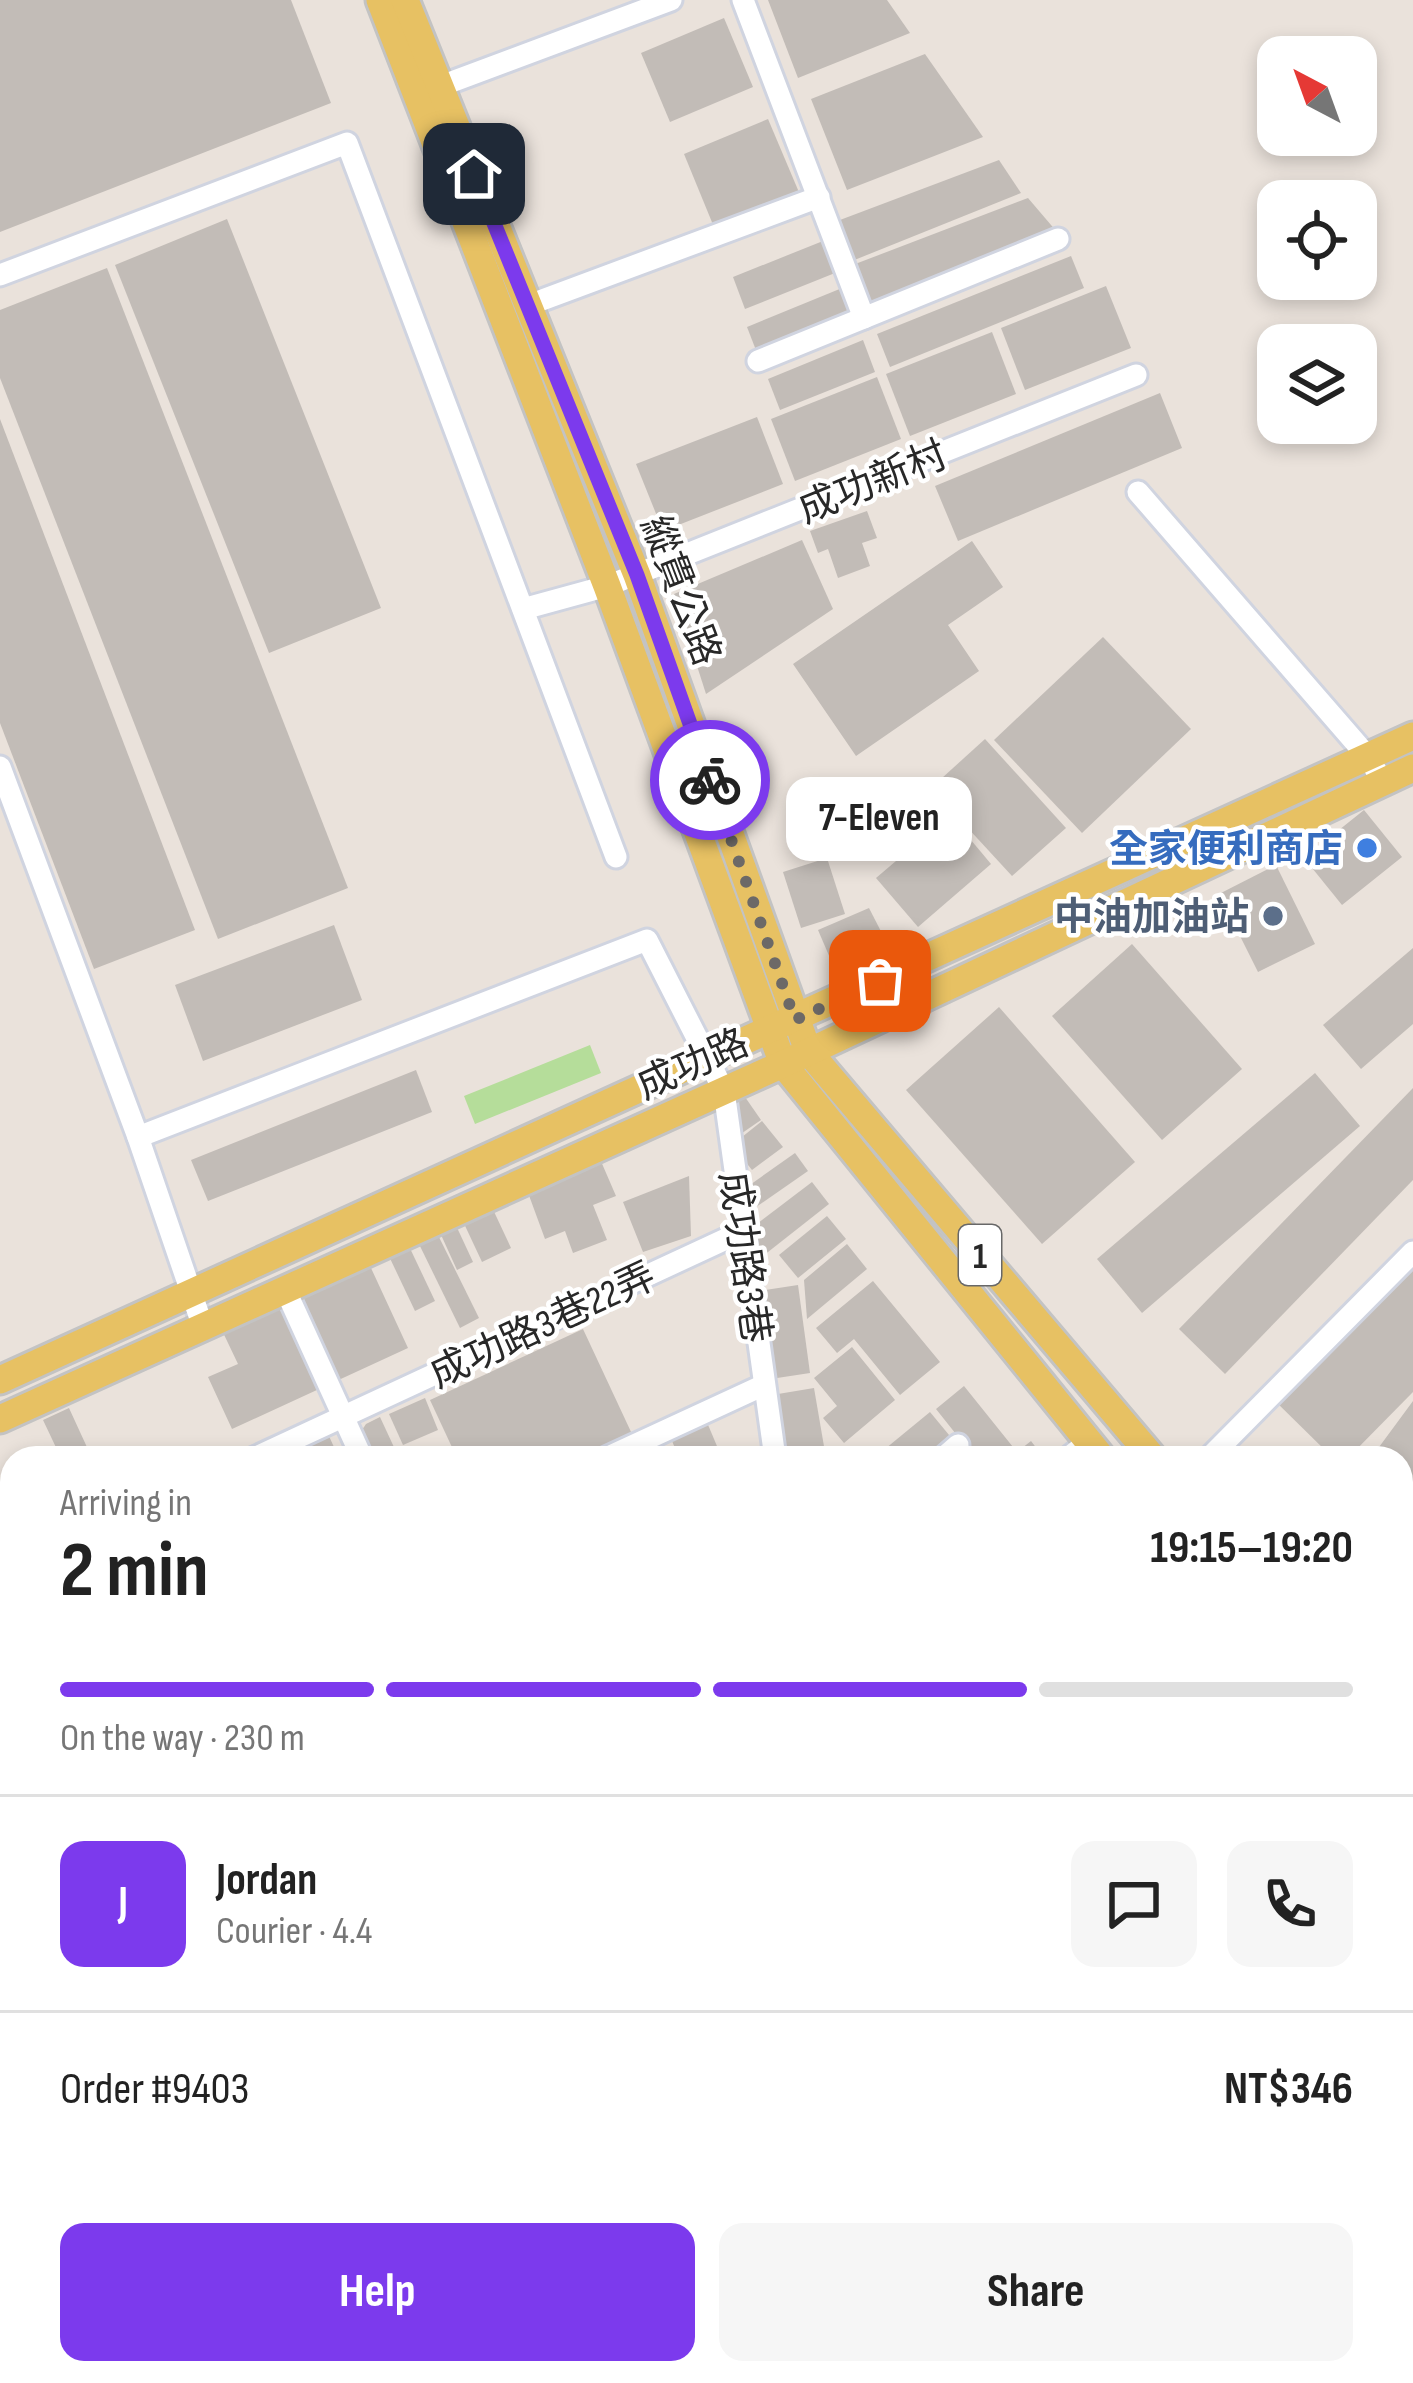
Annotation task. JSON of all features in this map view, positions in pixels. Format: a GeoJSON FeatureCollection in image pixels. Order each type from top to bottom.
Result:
{"type":"FeatureCollection","features":[{"type":"Feature","properties":{"kind":"main road","name":"縱貫公路"},"geometry":{"type":"LineString","coordinates":[[380,0],[428,90],[526,306],[637,575],[782,1026]]}},
{"type":"Feature","properties":{"kind":"main road","name":"縱貫公路"},"geometry":{"type":"LineString","coordinates":[[405,0],[428,90],[607,586],[795,1058],[1082,1446]]}},
{"type":"Feature","properties":{"kind":"main road","name":"成功路"},"geometry":{"type":"LineString","coordinates":[[0,1380],[1413,736]]}},
{"type":"Feature","properties":{"kind":"main road","name":"成功路"},"geometry":{"type":"LineString","coordinates":[[0,1419],[724,1091],[1413,768]]}},
{"type":"Feature","properties":{"kind":"main road","name":"縱貫公路"},"geometry":{"type":"LineString","coordinates":[[795,1058],[1142,1446]]}},
{"type":"Feature","properties":{"kind":"street"},"geometry":{"type":"LineString","coordinates":[[428,90],[671,0]]}},
{"type":"Feature","properties":{"kind":"street"},"geometry":{"type":"LineString","coordinates":[[743,0],[864,318]]}},
{"type":"Feature","properties":{"kind":"street"},"geometry":{"type":"LineString","coordinates":[[0,275],[347,143],[616,856]]}},
{"type":"Feature","properties":{"kind":"street"},"geometry":{"type":"LineString","coordinates":[[526,306],[818,197]]}},
{"type":"Feature","properties":{"kind":"street"},"geometry":{"type":"LineString","coordinates":[[758,361],[1058,239]]}},
{"type":"Feature","properties":{"kind":"street","name":"成功新村"},"geometry":{"type":"LineString","coordinates":[[523,609],[637,575],[1136,375]]}},
{"type":"Feature","properties":{"kind":"street"},"geometry":{"type":"LineString","coordinates":[[1138,492],[1368,757],[1383,782]]}},
{"type":"Feature","properties":{"kind":"street"},"geometry":{"type":"LineString","coordinates":[[0,767],[138,1137],[203,1327]]}},
{"type":"Feature","properties":{"kind":"street","name":"成功路3巷"},"geometry":{"type":"LineString","coordinates":[[138,1137],[647,940],[724,1091],[773,1446]]}},
{"type":"Feature","properties":{"kind":"street","name":"成功路3巷22弄"},"geometry":{"type":"LineString","coordinates":[[280,1446],[741,1232]]}},
{"type":"Feature","properties":{"kind":"street"},"geometry":{"type":"LineString","coordinates":[[1221,1446],[1413,1252]]}},
{"type":"Feature","properties":{"kind":"street"},"geometry":{"type":"LineString","coordinates":[[285,1289],[356,1446]]}},
{"type":"Feature","properties":{"kind":"street"},"geometry":{"type":"LineString","coordinates":[[632,1446],[764,1385]]}},
{"type":"Feature","properties":{"kind":"green space"},"geometry":{"type":"Polygon","coordinates":[[[590,1045],[601,1073],[475,1124],[464,1096],[590,1045]]]}},
{"type":"Feature","properties":{"kind":"building"},"geometry":{"type":"Polygon","coordinates":[[[0,0],[291,0],[331,103],[0,232],[0,0]]]}},
{"type":"Feature","properties":{"kind":"building"},"geometry":{"type":"Polygon","coordinates":[[[768,0],[887,0],[910,33],[798,78],[768,0]]]}},
{"type":"Feature","properties":{"kind":"building"},"geometry":{"type":"Polygon","coordinates":[[[724,18],[753,87],[670,122],[641,53],[724,18]]]}},
{"type":"Feature","properties":{"kind":"building"},"geometry":{"type":"Polygon","coordinates":[[[925,54],[983,137],[847,190],[811,99],[925,54]]]}},
{"type":"Feature","properties":{"kind":"building"},"geometry":{"type":"Polygon","coordinates":[[[768,119],[801,197],[716,232],[684,154],[768,119]]]}},
{"type":"Feature","properties":{"kind":"building"},"geometry":{"type":"Polygon","coordinates":[[[999,160],[1021,193],[847,263],[832,223],[999,160]]]}},
{"type":"Feature","properties":{"kind":"building"},"geometry":{"type":"Polygon","coordinates":[[[1028,198],[1057,232],[865,306],[850,266],[1028,198]]]}},
{"type":"Feature","properties":{"kind":"building"},"geometry":{"type":"Polygon","coordinates":[[[227,219],[381,608],[269,653],[115,265],[227,219]]]}},
{"type":"Feature","properties":{"kind":"building"},"geometry":{"type":"Polygon","coordinates":[[[828,239],[840,271],[745,309],[733,277],[828,239]]]}},
{"type":"Feature","properties":{"kind":"building"},"geometry":{"type":"Polygon","coordinates":[[[1071,256],[1084,288],[890,367],[877,334],[1071,256]]]}},
{"type":"Feature","properties":{"kind":"building"},"geometry":{"type":"Polygon","coordinates":[[[107,268],[348,888],[218,939],[0,378],[0,310],[107,268]]]}},
{"type":"Feature","properties":{"kind":"building"},"geometry":{"type":"Polygon","coordinates":[[[1106,286],[1131,348],[1025,390],[1001,328],[1106,286]]]}},
{"type":"Feature","properties":{"kind":"building"},"geometry":{"type":"Polygon","coordinates":[[[842,288],[854,319],[759,358],[747,327],[842,288]]]}},
{"type":"Feature","properties":{"kind":"building"},"geometry":{"type":"Polygon","coordinates":[[[992,332],[1016,394],[910,436],[886,374],[992,332]]]}},
{"type":"Feature","properties":{"kind":"building"},"geometry":{"type":"Polygon","coordinates":[[[863,340],[875,372],[780,410],[768,379],[863,340]]]}},
{"type":"Feature","properties":{"kind":"building"},"geometry":{"type":"Polygon","coordinates":[[[877,377],[901,439],[795,481],[771,419],[877,377]]]}},
{"type":"Feature","properties":{"kind":"building"},"geometry":{"type":"Polygon","coordinates":[[[1160,393],[1182,448],[958,541],[935,486],[1160,393]]]}},
{"type":"Feature","properties":{"kind":"building"},"geometry":{"type":"Polygon","coordinates":[[[757,417],[783,484],[663,531],[636,464],[757,417]]]}},
{"type":"Feature","properties":{"kind":"building"},"geometry":{"type":"Polygon","coordinates":[[[0,419],[195,930],[94,969],[0,723],[0,419]]]}},
{"type":"Feature","properties":{"kind":"building"},"geometry":{"type":"Polygon","coordinates":[[[867,511],[877,538],[862,543],[870,566],[838,578],[828,549],[818,553],[810,531],[867,511]]]}},
{"type":"Feature","properties":{"kind":"building"},"geometry":{"type":"Polygon","coordinates":[[[802,540],[833,609],[706,694],[674,594],[802,540]]]}},
{"type":"Feature","properties":{"kind":"building"},"geometry":{"type":"Polygon","coordinates":[[[972,541],[1003,587],[948,625],[979,671],[856,756],[793,664],[972,541]]]}},
{"type":"Feature","properties":{"kind":"building"},"geometry":{"type":"Polygon","coordinates":[[[1103,637],[1191,729],[1082,833],[994,740],[1103,637]]]}},
{"type":"Feature","properties":{"kind":"building"},"geometry":{"type":"Polygon","coordinates":[[[985,739],[1066,828],[1012,876],[931,788],[985,739]]]}},
{"type":"Feature","properties":{"kind":"building"},"geometry":{"type":"Polygon","coordinates":[[[1364,810],[1402,857],[1342,905],[1304,858],[1364,810]]]}},
{"type":"Feature","properties":{"kind":"building"},"geometry":{"type":"Polygon","coordinates":[[[950,815],[991,864],[918,927],[876,878],[950,815]]]}},
{"type":"Feature","properties":{"kind":"building"},"geometry":{"type":"Polygon","coordinates":[[[827,858],[845,914],[801,928],[783,872],[827,858]]]}},
{"type":"Feature","properties":{"kind":"building"},"geometry":{"type":"Polygon","coordinates":[[[1276,865],[1315,944],[1258,972],[1219,894],[1276,865]]]}},
{"type":"Feature","properties":{"kind":"building"},"geometry":{"type":"Polygon","coordinates":[[[869,908],[890,949],[836,972],[818,930],[869,908]]]}},
{"type":"Feature","properties":{"kind":"building"},"geometry":{"type":"Polygon","coordinates":[[[334,925],[362,1000],[203,1061],[175,985],[334,925]]]}},
{"type":"Feature","properties":{"kind":"building"},"geometry":{"type":"Polygon","coordinates":[[[1132,944],[1242,1069],[1162,1140],[1052,1016],[1132,944]]]}},
{"type":"Feature","properties":{"kind":"building"},"geometry":{"type":"Polygon","coordinates":[[[1413,948],[1413,1024],[1361,1069],[1323,1025],[1413,948]]]}},
{"type":"Feature","properties":{"kind":"building"},"geometry":{"type":"Polygon","coordinates":[[[999,1007],[1135,1162],[1042,1244],[906,1090],[999,1007]]]}},
{"type":"Feature","properties":{"kind":"building"},"geometry":{"type":"Polygon","coordinates":[[[416,1070],[432,1112],[208,1201],[191,1160],[416,1070]]]}},
{"type":"Feature","properties":{"kind":"building"},"geometry":{"type":"Polygon","coordinates":[[[1315,1073],[1360,1126],[1142,1313],[1097,1259],[1315,1073]]]}},
{"type":"Feature","properties":{"kind":"building"},"geometry":{"type":"Polygon","coordinates":[[[1413,1088],[1413,1180],[1225,1374],[1179,1329],[1413,1088]]]}},
{"type":"Feature","properties":{"kind":"building"},"geometry":{"type":"Polygon","coordinates":[[[745,1097],[761,1120],[732,1140],[731,1102],[745,1097]]]}},
{"type":"Feature","properties":{"kind":"building"},"geometry":{"type":"Polygon","coordinates":[[[762,1121],[783,1147],[752,1170],[732,1145],[762,1121]]]}},
{"type":"Feature","properties":{"kind":"building"},"geometry":{"type":"Polygon","coordinates":[[[795,1153],[808,1171],[739,1219],[737,1194],[795,1153]]]}},
{"type":"Feature","properties":{"kind":"building"},"geometry":{"type":"Polygon","coordinates":[[[600,1159],[616,1196],[593,1205],[607,1240],[573,1253],[565,1231],[545,1239],[527,1190],[600,1159]]]}},
{"type":"Feature","properties":{"kind":"building"},"geometry":{"type":"Polygon","coordinates":[[[689,1176],[691,1236],[643,1252],[623,1202],[689,1176]]]}},
{"type":"Feature","properties":{"kind":"building"},"geometry":{"type":"Polygon","coordinates":[[[812,1182],[829,1204],[759,1259],[741,1236],[812,1182]]]}},
{"type":"Feature","properties":{"kind":"building"},"geometry":{"type":"Polygon","coordinates":[[[489,1201],[511,1248],[482,1262],[460,1215],[489,1201]]]}},
{"type":"Feature","properties":{"kind":"building"},"geometry":{"type":"Polygon","coordinates":[[[827,1216],[846,1239],[798,1278],[779,1255],[827,1216]]]}},
{"type":"Feature","properties":{"kind":"building"},"geometry":{"type":"Polygon","coordinates":[[[453,1219],[473,1262],[457,1270],[437,1226],[453,1219]]]}},
{"type":"Feature","properties":{"kind":"building"},"geometry":{"type":"Polygon","coordinates":[[[437,1233],[479,1318],[460,1328],[418,1242],[437,1233]]]}},
{"type":"Feature","properties":{"kind":"building"},"geometry":{"type":"Polygon","coordinates":[[[407,1242],[435,1301],[415,1311],[387,1252],[407,1242]]]}},
{"type":"Feature","properties":{"kind":"building"},"geometry":{"type":"Polygon","coordinates":[[[847,1244],[867,1269],[807,1319],[804,1280],[847,1244]]]}},
{"type":"Feature","properties":{"kind":"building"},"geometry":{"type":"Polygon","coordinates":[[[1413,1246],[1413,1392],[1360,1446],[1321,1446],[1268,1394],[1413,1246]]]}},
{"type":"Feature","properties":{"kind":"building"},"geometry":{"type":"Polygon","coordinates":[[[365,1255],[408,1348],[232,1429],[208,1377],[238,1364],[218,1322],[365,1255]]]}},
{"type":"Feature","properties":{"kind":"building"},"geometry":{"type":"Polygon","coordinates":[[[873,1281],[940,1362],[900,1395],[854,1339],[837,1353],[816,1328],[873,1281]]]}},
{"type":"Feature","properties":{"kind":"building"},"geometry":{"type":"Polygon","coordinates":[[[798,1285],[810,1373],[764,1380],[752,1292],[798,1285]]]}},
{"type":"Feature","properties":{"kind":"building"},"geometry":{"type":"Polygon","coordinates":[[[583,1329],[632,1434],[606,1446],[451,1446],[430,1400],[583,1329]]]}},
{"type":"Feature","properties":{"kind":"building"},"geometry":{"type":"Polygon","coordinates":[[[852,1347],[895,1400],[844,1443],[823,1418],[837,1406],[814,1378],[852,1347]]]}},
{"type":"Feature","properties":{"kind":"building"},"geometry":{"type":"Polygon","coordinates":[[[964,1386],[1012,1446],[965,1446],[936,1409],[964,1386]]]}},
{"type":"Feature","properties":{"kind":"building"},"geometry":{"type":"Polygon","coordinates":[[[814,1388],[824,1446],[774,1446],[766,1396],[814,1388]]]}},
{"type":"Feature","properties":{"kind":"building"},"geometry":{"type":"Polygon","coordinates":[[[425,1398],[438,1430],[403,1445],[389,1414],[425,1398]]]}},
{"type":"Feature","properties":{"kind":"building"},"geometry":{"type":"Polygon","coordinates":[[[1413,1401],[1413,1446],[1380,1446],[1413,1401]]]}},
{"type":"Feature","properties":{"kind":"building"},"geometry":{"type":"Polygon","coordinates":[[[69,1408],[86,1446],[55,1446],[43,1420],[69,1408]]]}},
{"type":"Feature","properties":{"kind":"building"},"geometry":{"type":"Polygon","coordinates":[[[930,1412],[954,1441],[948,1446],[889,1446],[930,1412]]]}},
{"type":"Feature","properties":{"kind":"building"},"geometry":{"type":"Polygon","coordinates":[[[380,1417],[393,1446],[366,1446],[360,1433],[380,1417]]]}},
{"type":"Feature","properties":{"kind":"building"},"geometry":{"type":"Polygon","coordinates":[[[706,1420],[717,1446],[674,1446],[670,1436],[706,1420]]]}},
{"type":"Feature","properties":{"kind":"building"},"geometry":{"type":"Polygon","coordinates":[[[328,1434],[334,1446],[302,1446],[328,1434]]]}},
{"type":"Feature","properties":{"kind":"way so far"},"geometry":{"type":"LineString","coordinates":[[710,780],[795,1020],[880,981]]}},
{"type":"Feature","properties":{"kind":"place","name":"全家便利商店"},"geometry":{"type":"Point","coordinates":[1367,848]}},
{"type":"Feature","properties":{"kind":"place","name":"中油加油站"},"geometry":{"type":"Point","coordinates":[1273,916]}},
{"type":"Feature","properties":{"kind":"place","name":"7-Eleven"},"geometry":{"type":"Point","coordinates":[880,981]}},
{"type":"Feature","properties":{"kind":"route"},"geometry":{"type":"LineString","coordinates":[[474,174],[637,575],[710,780]]}}]}
